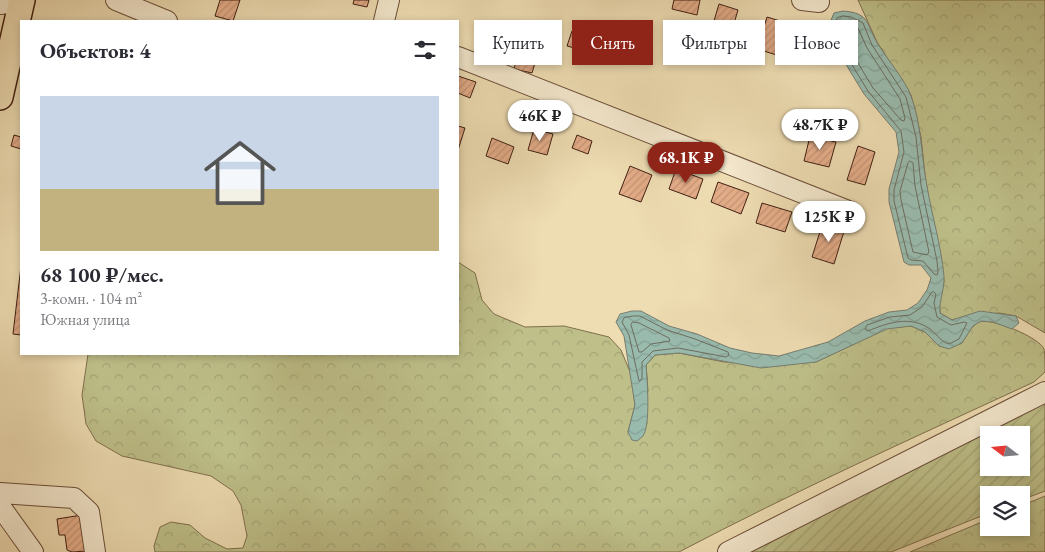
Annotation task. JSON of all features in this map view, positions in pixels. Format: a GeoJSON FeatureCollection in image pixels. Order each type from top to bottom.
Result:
{"type":"FeatureCollection","features":[{"type":"Feature","properties":{"kind":"main road"},"geometry":{"type":"LineString","coordinates":[[0,96],[15,2]]}},
{"type":"Feature","properties":{"kind":"street"},"geometry":{"type":"LineString","coordinates":[[116,0],[164,20]]}},
{"type":"Feature","properties":{"kind":"street"},"geometry":{"type":"LineString","coordinates":[[384,20],[389,0]]}},
{"type":"Feature","properties":{"kind":"street"},"geometry":{"type":"LineString","coordinates":[[459,57],[851,212]]}},
{"type":"Feature","properties":{"kind":"street"},"geometry":{"type":"LineString","coordinates":[[728,552],[1045,392]]}},
{"type":"Feature","properties":{"kind":"street"},"geometry":{"type":"LineString","coordinates":[[0,492],[74,498],[89,512],[95,552]]}},
{"type":"Feature","properties":{"kind":"street"},"geometry":{"type":"LineString","coordinates":[[0,506],[33,552]]}},
{"type":"Feature","properties":{"kind":"green space"},"geometry":{"type":"Polygon","coordinates":[[[858,0],[1045,0],[1045,333],[1016,316],[999,313],[952,320],[940,313],[939,303],[944,281],[926,184],[921,137],[911,95],[877,42],[858,0]]]}},
{"type":"Feature","properties":{"kind":"green space"},"geometry":{"type":"Polygon","coordinates":[[[459,263],[475,273],[482,300],[494,314],[525,327],[564,326],[609,337],[621,350],[631,374],[635,405],[628,432],[648,391],[646,365],[655,355],[679,353],[724,362],[816,362],[887,328],[911,326],[925,332],[939,346],[962,343],[974,326],[979,322],[985,321],[1014,329],[1033,339],[1044,349],[1045,357],[1045,372],[1034,382],[811,486],[679,552],[155,552],[154,546],[160,527],[171,522],[190,525],[205,538],[227,549],[243,548],[247,536],[241,505],[233,491],[211,476],[122,456],[96,441],[86,424],[82,395],[88,355],[459,355],[459,263]]]}},
{"type":"Feature","properties":{"kind":"green space"},"geometry":{"type":"Polygon","coordinates":[[[1045,392],[1045,491],[1030,497],[1030,486],[980,486],[980,517],[891,552],[728,552],[1045,392]]]}},
{"type":"Feature","properties":{"kind":"green space"},"geometry":{"type":"Polygon","coordinates":[[[1045,496],[1045,552],[910,552],[980,523],[980,536],[1030,536],[1030,502],[1045,496]]]}},
{"type":"Feature","properties":{"kind":"water"},"geometry":{"type":"Polygon","coordinates":[[[852,12],[863,17],[878,44],[905,84],[915,107],[925,175],[943,264],[944,281],[940,313],[952,320],[980,311],[1016,316],[1019,323],[1012,329],[993,322],[981,321],[973,326],[962,343],[949,349],[939,346],[925,332],[911,326],[887,329],[816,362],[761,368],[679,353],[655,355],[646,365],[648,401],[645,430],[643,436],[637,441],[632,440],[628,432],[635,405],[624,336],[616,322],[620,314],[641,311],[669,326],[697,334],[730,348],[779,356],[828,342],[865,321],[889,312],[907,310],[918,303],[927,290],[931,278],[921,265],[909,265],[904,262],[889,202],[889,189],[899,152],[896,132],[864,94],[846,65],[858,65],[858,20],[831,20],[834,13],[852,12]]]}},
{"type":"Feature","properties":{"kind":"building"},"geometry":{"type":"Polygon","coordinates":[[[220,0],[240,0],[233,20],[215,16],[220,0]]]}},
{"type":"Feature","properties":{"kind":"building"},"geometry":{"type":"Polygon","coordinates":[[[354,0],[369,0],[367,7],[353,4],[354,0]]]}},
{"type":"Feature","properties":{"kind":"building"},"geometry":{"type":"Polygon","coordinates":[[[674,0],[700,0],[697,15],[672,9],[674,0]]]}},
{"type":"Feature","properties":{"kind":"building"},"geometry":{"type":"Polygon","coordinates":[[[719,4],[738,10],[735,20],[714,20],[719,4]]]}},
{"type":"Feature","properties":{"kind":"building"},"geometry":{"type":"Polygon","coordinates":[[[767,17],[777,20],[775,20],[775,54],[765,51],[765,23],[767,17]]]}},
{"type":"Feature","properties":{"kind":"building"},"geometry":{"type":"Polygon","coordinates":[[[572,31],[572,47],[567,46],[572,31]]]}},
{"type":"Feature","properties":{"kind":"building"},"geometry":{"type":"Polygon","coordinates":[[[515,65],[534,65],[532,73],[514,69],[515,65]]]}},
{"type":"Feature","properties":{"kind":"building"},"geometry":{"type":"Polygon","coordinates":[[[459,76],[476,82],[470,98],[459,93],[459,76]]]}},
{"type":"Feature","properties":{"kind":"building"},"geometry":{"type":"Polygon","coordinates":[[[459,126],[465,128],[459,147],[459,126]]]}},
{"type":"Feature","properties":{"kind":"building"},"geometry":{"type":"Polygon","coordinates":[[[534,129],[553,134],[547,155],[528,150],[534,129]]]}},
{"type":"Feature","properties":{"kind":"building"},"geometry":{"type":"Polygon","coordinates":[[[14,135],[20,137],[20,149],[11,146],[14,135]]]}},
{"type":"Feature","properties":{"kind":"building"},"geometry":{"type":"Polygon","coordinates":[[[577,135],[592,141],[588,154],[572,148],[577,135]]]}},
{"type":"Feature","properties":{"kind":"building"},"geometry":{"type":"Polygon","coordinates":[[[810,136],[836,142],[829,167],[804,161],[810,136]]]}},
{"type":"Feature","properties":{"kind":"building"},"geometry":{"type":"Polygon","coordinates":[[[492,138],[514,147],[508,164],[486,156],[492,138]]]}},
{"type":"Feature","properties":{"kind":"building"},"geometry":{"type":"Polygon","coordinates":[[[858,146],[875,152],[865,185],[847,180],[858,146]]]}},
{"type":"Feature","properties":{"kind":"building"},"geometry":{"type":"Polygon","coordinates":[[[630,166],[652,175],[641,202],[619,194],[630,166]]]}},
{"type":"Feature","properties":{"kind":"building"},"geometry":{"type":"Polygon","coordinates":[[[676,169],[703,179],[696,199],[669,189],[676,169]]]}},
{"type":"Feature","properties":{"kind":"building"},"geometry":{"type":"Polygon","coordinates":[[[718,182],[749,193],[741,214],[711,202],[718,182]]]}},
{"type":"Feature","properties":{"kind":"building"},"geometry":{"type":"Polygon","coordinates":[[[762,203],[792,212],[785,232],[756,223],[762,203]]]}},
{"type":"Feature","properties":{"kind":"building"},"geometry":{"type":"Polygon","coordinates":[[[823,222],[845,228],[834,264],[812,257],[823,222]]]}},
{"type":"Feature","properties":{"kind":"building"},"geometry":{"type":"Polygon","coordinates":[[[20,274],[20,335],[13,334],[20,274]]]}},
{"type":"Feature","properties":{"kind":"building"},"geometry":{"type":"Polygon","coordinates":[[[82,515],[87,551],[72,552],[67,550],[65,535],[59,535],[57,519],[82,515]]]}}]}
